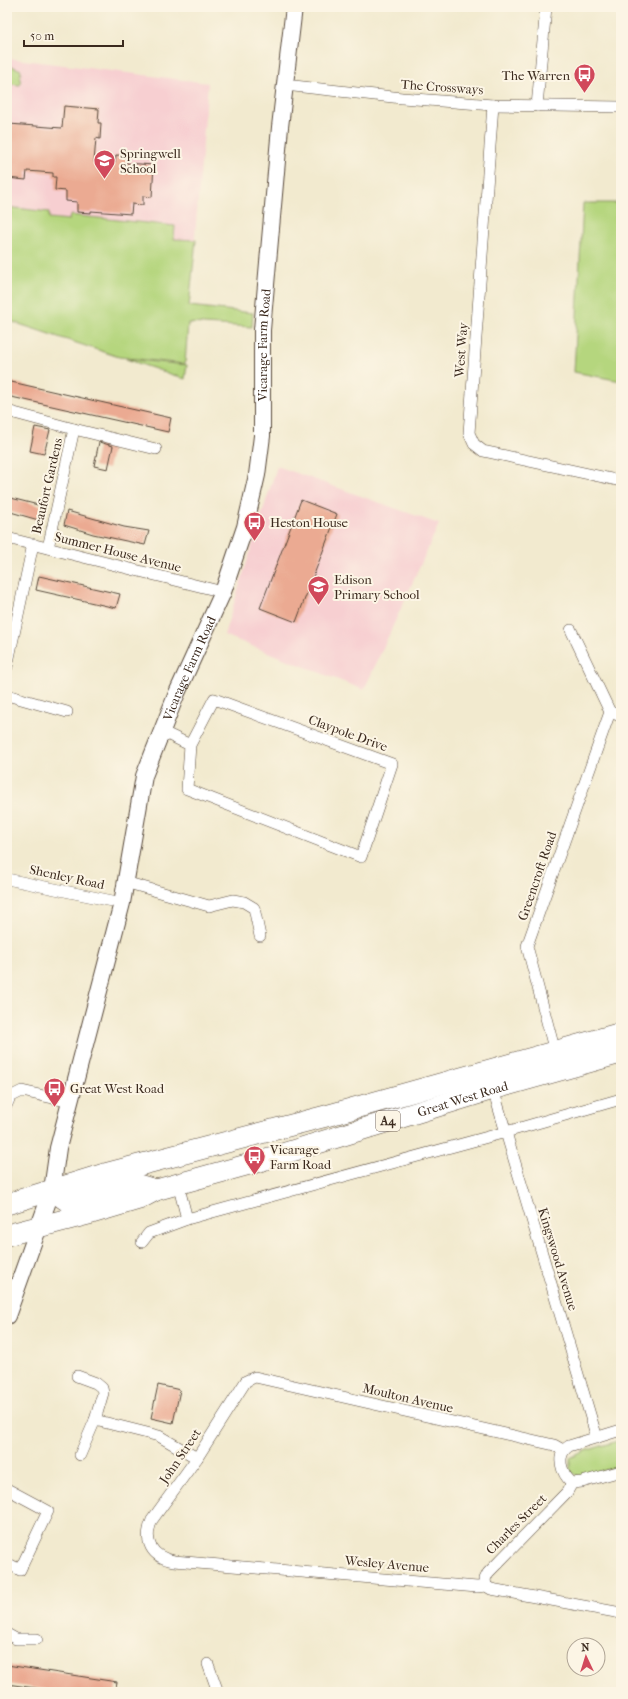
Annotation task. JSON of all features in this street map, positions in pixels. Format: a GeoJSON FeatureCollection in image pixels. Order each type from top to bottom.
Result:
{"type":"FeatureCollection","features":[{"type":"Feature","properties":{"kind":"highway","name":"Great West Road"},"geometry":{"type":"LineString","coordinates":[[7,1204],[101,1175],[326,1116],[621,1033]]}},
{"type":"Feature","properties":{"kind":"highway","name":"Great West Road"},"geometry":{"type":"LineString","coordinates":[[7,1235],[119,1205],[139,1199],[156,1190],[250,1164],[493,1088],[621,1053]]}},
{"type":"Feature","properties":{"kind":"highway"},"geometry":{"type":"LineString","coordinates":[[52,1190],[66,1200],[72,1201],[135,1184],[156,1190]]}},
{"type":"Feature","properties":{"kind":"street","name":"Vicarage Farm Road"},"geometry":{"type":"LineString","coordinates":[[7,1316],[52,1190],[58,1148],[122,903],[144,776],[161,731],[223,592],[245,526],[258,467],[262,436],[262,330],[285,85],[294,7]]}},
{"type":"Feature","properties":{"kind":"street"},"geometry":{"type":"LineString","coordinates":[[537,106],[546,7]]}},
{"type":"Feature","properties":{"kind":"street","name":"The Crossways"},"geometry":{"type":"LineString","coordinates":[[285,85],[402,98],[493,105],[621,107]]}},
{"type":"Feature","properties":{"kind":"street","name":"West Way"},"geometry":{"type":"LineString","coordinates":[[493,105],[469,433],[474,444],[483,451],[621,482]]}},
{"type":"Feature","properties":{"kind":"street","name":"Beaufort Gardens"},"geometry":{"type":"LineString","coordinates":[[7,411],[74,430],[156,449]]}},
{"type":"Feature","properties":{"kind":"street","name":"Beaufort Gardens"},"geometry":{"type":"LineString","coordinates":[[48,548],[74,430]]}},
{"type":"Feature","properties":{"kind":"street","name":"Summer House Avenue"},"geometry":{"type":"LineString","coordinates":[[7,538],[223,592]]}},
{"type":"Feature","properties":{"kind":"street"},"geometry":{"type":"LineString","coordinates":[[7,667],[33,544]]}},
{"type":"Feature","properties":{"kind":"street"},"geometry":{"type":"LineString","coordinates":[[571,630],[610,712],[621,716]]}},
{"type":"Feature","properties":{"kind":"street"},"geometry":{"type":"LineString","coordinates":[[7,695],[67,712]]}},
{"type":"Feature","properties":{"kind":"street","name":"Claypole Drive"},"geometry":{"type":"LineString","coordinates":[[214,699],[392,764],[361,857],[187,788],[190,745],[214,699]]}},
{"type":"Feature","properties":{"kind":"street","name":"Greencroft Road"},"geometry":{"type":"LineString","coordinates":[[555,1052],[527,946],[610,712]]}},
{"type":"Feature","properties":{"kind":"street"},"geometry":{"type":"LineString","coordinates":[[161,731],[190,745]]}},
{"type":"Feature","properties":{"kind":"street","name":"Shenley Road"},"geometry":{"type":"LineString","coordinates":[[7,879],[122,903]]}},
{"type":"Feature","properties":{"kind":"street"},"geometry":{"type":"LineString","coordinates":[[125,882],[209,906],[233,900],[244,902],[254,908],[260,936]]}},
{"type":"Feature","properties":{"kind":"street","name":"Kingswood Avenue"},"geometry":{"type":"LineString","coordinates":[[493,1088],[597,1438]]}},
{"type":"Feature","properties":{"kind":"street"},"geometry":{"type":"LineString","coordinates":[[7,1104],[10,1097],[22,1091],[70,1102]]}},
{"type":"Feature","properties":{"kind":"street"},"geometry":{"type":"LineString","coordinates":[[142,1242],[149,1233],[187,1219],[621,1099]]}},
{"type":"Feature","properties":{"kind":"street"},"geometry":{"type":"LineString","coordinates":[[178,1184],[187,1219]]}},
{"type":"Feature","properties":{"kind":"street"},"geometry":{"type":"LineString","coordinates":[[77,1376],[96,1383],[102,1388],[103,1393],[95,1420],[80,1455]]}},
{"type":"Feature","properties":{"kind":"street","name":"Moulton Avenue"},"geometry":{"type":"LineString","coordinates":[[246,1381],[255,1377],[262,1378],[554,1445],[563,1450]]}},
{"type":"Feature","properties":{"kind":"street","name":"John Street"},"geometry":{"type":"LineString","coordinates":[[152,1549],[148,1536],[152,1520],[197,1458],[246,1381]]}},
{"type":"Feature","properties":{"kind":"street"},"geometry":{"type":"LineString","coordinates":[[95,1420],[159,1436],[197,1458]]}},
{"type":"Feature","properties":{"kind":"street"},"geometry":{"type":"LineString","coordinates":[[621,1430],[569,1446],[563,1450],[560,1458],[566,1477],[572,1483],[582,1482],[621,1471]]}},
{"type":"Feature","properties":{"kind":"street","name":"Charles Street"},"geometry":{"type":"LineString","coordinates":[[486,1586],[485,1579],[488,1573],[567,1492],[572,1483]]}},
{"type":"Feature","properties":{"kind":"street"},"geometry":{"type":"LineString","coordinates":[[7,1489],[48,1511],[20,1570],[7,1563]]}},
{"type":"Feature","properties":{"kind":"street","name":"Wesley Avenue"},"geometry":{"type":"LineString","coordinates":[[152,1549],[158,1556],[174,1561],[477,1587],[486,1586],[491,1589],[621,1613]]}},
{"type":"Feature","properties":{"kind":"street"},"geometry":{"type":"LineString","coordinates":[[7,1634],[16,1639],[37,1639]]}},
{"type":"Feature","properties":{"kind":"street"},"geometry":{"type":"LineString","coordinates":[[208,1664],[218,1692]]}},
{"type":"Feature","properties":{"kind":"shaded area","name":"Springwell School"},"geometry":{"type":"Polygon","coordinates":[[[7,58],[208,83],[189,305],[253,313],[252,327],[188,323],[185,364],[119,357],[7,320],[7,58]]]}},
{"type":"Feature","properties":{"kind":"shaded area","name":"Edison Primary School"},"geometry":{"type":"Polygon","coordinates":[[[277,466],[439,524],[364,690],[224,635],[277,466]]]}},
{"type":"Feature","properties":{"kind":"green space"},"geometry":{"type":"Polygon","coordinates":[[[7,64],[21,70],[20,85],[7,84],[7,64]]]}},
{"type":"Feature","properties":{"kind":"green space"},"geometry":{"type":"Polygon","coordinates":[[[583,203],[621,203],[621,381],[574,372],[583,203]]]}},
{"type":"Feature","properties":{"kind":"green space"},"geometry":{"type":"Polygon","coordinates":[[[7,207],[49,212],[49,218],[69,220],[70,215],[175,226],[174,239],[196,240],[189,306],[253,313],[252,327],[188,323],[185,364],[119,357],[7,320],[7,207]]]}},
{"type":"Feature","properties":{"kind":"green space"},"geometry":{"type":"Polygon","coordinates":[[[126,359],[187,365],[185,379],[126,359]]]}},
{"type":"Feature","properties":{"kind":"green space"},"geometry":{"type":"Polygon","coordinates":[[[621,1440],[621,1466],[579,1477],[570,1471],[570,1458],[585,1451],[621,1440]]]}},
{"type":"Feature","properties":{"kind":"building"},"geometry":{"type":"Polygon","coordinates":[[[64,106],[99,109],[98,123],[101,123],[100,139],[96,138],[94,162],[115,163],[116,155],[127,156],[126,163],[154,165],[152,197],[143,196],[143,205],[132,204],[131,214],[91,211],[91,213],[77,212],[77,202],[66,201],[66,191],[55,190],[56,177],[53,177],[53,173],[27,171],[26,180],[7,178],[9,124],[62,128],[64,106]]]}},
{"type":"Feature","properties":{"kind":"building"},"geometry":{"type":"Polygon","coordinates":[[[7,381],[171,418],[168,432],[7,396],[7,381]]]}},
{"type":"Feature","properties":{"kind":"building"},"geometry":{"type":"Polygon","coordinates":[[[35,427],[50,430],[44,454],[30,451],[35,427]]]}},
{"type":"Feature","properties":{"kind":"building"},"geometry":{"type":"Polygon","coordinates":[[[99,442],[113,446],[108,469],[94,466],[99,442]]]}},
{"type":"Feature","properties":{"kind":"building"},"geometry":{"type":"Polygon","coordinates":[[[7,497],[46,507],[42,521],[7,511],[7,497]]]}},
{"type":"Feature","properties":{"kind":"building"},"geometry":{"type":"Polygon","coordinates":[[[301,500],[337,514],[296,622],[260,608],[301,500]]]}},
{"type":"Feature","properties":{"kind":"building"},"geometry":{"type":"Polygon","coordinates":[[[67,511],[124,527],[149,531],[145,545],[93,534],[64,525],[67,511]]]}},
{"type":"Feature","properties":{"kind":"building"},"geometry":{"type":"Polygon","coordinates":[[[39,576],[120,594],[116,608],[36,590],[39,576]]]}},
{"type":"Feature","properties":{"kind":"building"},"geometry":{"type":"Polygon","coordinates":[[[158,1385],[180,1390],[173,1423],[151,1418],[158,1385]]]}},
{"type":"Feature","properties":{"kind":"building"},"geometry":{"type":"Polygon","coordinates":[[[7,1665],[117,1682],[115,1692],[63,1692],[7,1684],[7,1665]]]}},
{"type":"Feature","properties":{"kind":"place","name":"The Warren"},"geometry":{"type":"Point","coordinates":[585,94]}},
{"type":"Feature","properties":{"kind":"place","name":"Springwell School"},"geometry":{"type":"Point","coordinates":[104,180]}},
{"type":"Feature","properties":{"kind":"place","name":"Heston House"},"geometry":{"type":"Point","coordinates":[255,542]}},
{"type":"Feature","properties":{"kind":"place","name":"Edison Primary School"},"geometry":{"type":"Point","coordinates":[318,606]}},
{"type":"Feature","properties":{"kind":"place","name":"Great West Road"},"geometry":{"type":"Point","coordinates":[54,1108]}},
{"type":"Feature","properties":{"kind":"place","name":"Vicarage Farm Road"},"geometry":{"type":"Point","coordinates":[255,1176]}}]}
